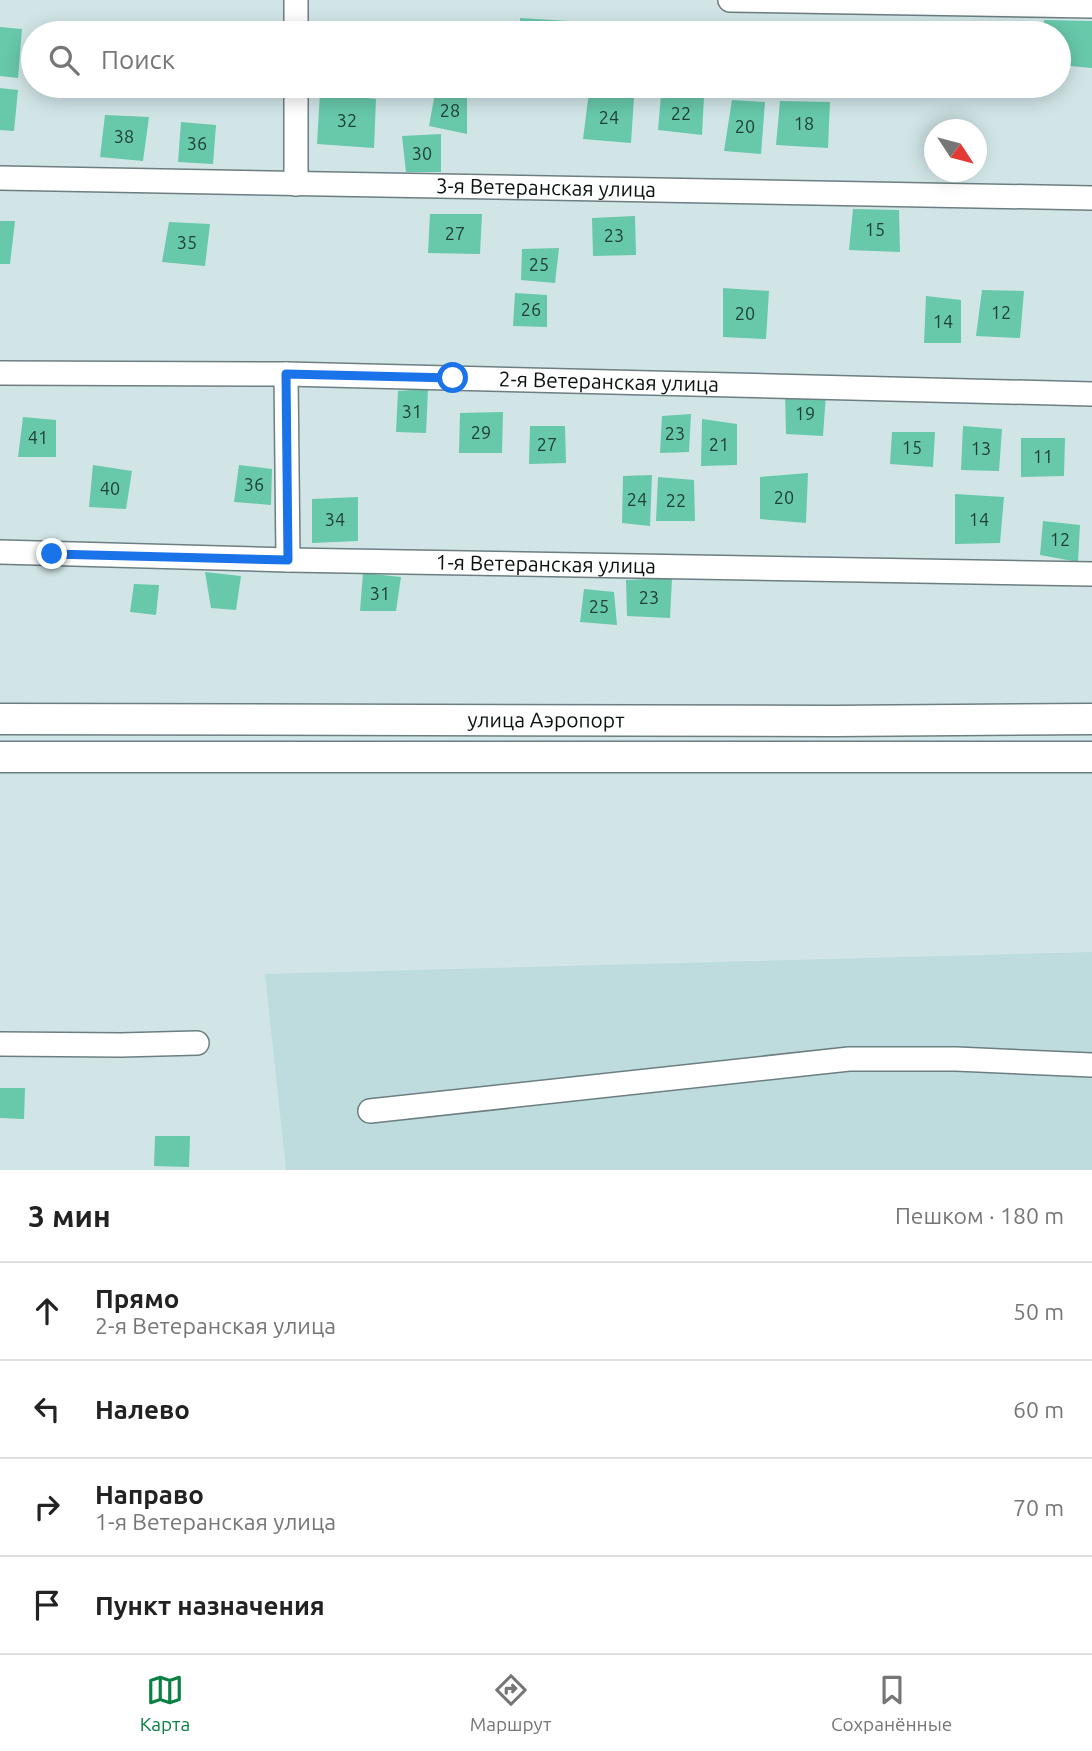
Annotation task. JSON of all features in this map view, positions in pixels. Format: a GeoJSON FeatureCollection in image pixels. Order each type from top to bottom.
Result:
{"type":"FeatureCollection","features":[{"type":"Feature","properties":{"kind":"main road","name":"улица Аэропорт"},"geometry":{"type":"LineString","coordinates":[[0,719],[1092,719]]}},
{"type":"Feature","properties":{"kind":"main road","name":"улица Аэропорт"},"geometry":{"type":"LineString","coordinates":[[0,757],[1092,757]]}},
{"type":"Feature","properties":{"kind":"street"},"geometry":{"type":"LineString","coordinates":[[296,0],[296,21]]}},
{"type":"Feature","properties":{"kind":"street"},"geometry":{"type":"LineString","coordinates":[[730,0],[1092,6]]}},
{"type":"Feature","properties":{"kind":"street"},"geometry":{"type":"LineString","coordinates":[[296,98],[296,184]]}},
{"type":"Feature","properties":{"kind":"street","name":"3-я Ветеранская улица"},"geometry":{"type":"LineString","coordinates":[[0,178],[1092,198]]}},
{"type":"Feature","properties":{"kind":"street","name":"2-я Ветеранская улица"},"geometry":{"type":"LineString","coordinates":[[0,373],[286,374],[1092,394]]}},
{"type":"Feature","properties":{"kind":"street"},"geometry":{"type":"LineString","coordinates":[[286,374],[288,560]]}},
{"type":"Feature","properties":{"kind":"street","name":"1-я Ветеранская улица"},"geometry":{"type":"LineString","coordinates":[[0,552],[288,560],[1092,574]]}},
{"type":"Feature","properties":{"kind":"street"},"geometry":{"type":"LineString","coordinates":[[0,1044],[197,1044]]}},
{"type":"Feature","properties":{"kind":"street"},"geometry":{"type":"LineString","coordinates":[[370,1111],[849,1059],[956,1059],[1092,1065]]}},
{"type":"Feature","properties":{"kind":"shaded area"},"geometry":{"type":"Polygon","coordinates":[[[1092,952],[1092,1170],[286,1170],[265,974],[1092,952]]]}},
{"type":"Feature","properties":{"kind":"building"},"geometry":{"type":"Polygon","coordinates":[[[520,18],[569,21],[520,21],[520,18]]]}},
{"type":"Feature","properties":{"kind":"building"},"geometry":{"type":"Polygon","coordinates":[[[1044,20],[1092,21],[1092,68],[1071,66],[1071,21],[1044,20]]]}},
{"type":"Feature","properties":{"kind":"building"},"geometry":{"type":"Polygon","coordinates":[[[0,27],[21,29],[18,78],[0,76],[0,27]]]}},
{"type":"Feature","properties":{"kind":"building"},"geometry":{"type":"Polygon","coordinates":[[[0,88],[18,90],[14,131],[0,130],[0,88]]]}},
{"type":"Feature","properties":{"kind":"building"},"geometry":{"type":"Polygon","coordinates":[[[320,98],[376,99],[374,148],[317,144],[320,98]]]}},
{"type":"Feature","properties":{"kind":"building"},"geometry":{"type":"Polygon","coordinates":[[[434,98],[467,98],[467,134],[429,126],[434,98]]]}},
{"type":"Feature","properties":{"kind":"building"},"geometry":{"type":"Polygon","coordinates":[[[588,98],[634,98],[631,143],[583,139],[588,98]]]}},
{"type":"Feature","properties":{"kind":"building"},"geometry":{"type":"Polygon","coordinates":[[[661,98],[704,98],[702,135],[658,130],[661,98]]]}},
{"type":"Feature","properties":{"kind":"building"},"geometry":{"type":"Polygon","coordinates":[[[732,100],[765,102],[761,154],[724,151],[732,100]]]}},
{"type":"Feature","properties":{"kind":"building"},"geometry":{"type":"Polygon","coordinates":[[[780,101],[830,102],[828,148],[776,145],[780,101]]]}},
{"type":"Feature","properties":{"kind":"building"},"geometry":{"type":"Polygon","coordinates":[[[105,115],[149,117],[143,161],[100,157],[105,115]]]}},
{"type":"Feature","properties":{"kind":"building"},"geometry":{"type":"Polygon","coordinates":[[[181,122],[216,125],[213,164],[178,162],[181,122]]]}},
{"type":"Feature","properties":{"kind":"building"},"geometry":{"type":"Polygon","coordinates":[[[441,134],[441,172],[406,172],[402,136],[441,134]]]}},
{"type":"Feature","properties":{"kind":"building"},"geometry":{"type":"Polygon","coordinates":[[[853,209],[899,210],[900,252],[849,250],[853,209]]]}},
{"type":"Feature","properties":{"kind":"building"},"geometry":{"type":"Polygon","coordinates":[[[430,214],[482,214],[480,254],[428,253],[430,214]]]}},
{"type":"Feature","properties":{"kind":"building"},"geometry":{"type":"Polygon","coordinates":[[[635,216],[636,255],[593,256],[592,218],[635,216]]]}},
{"type":"Feature","properties":{"kind":"building"},"geometry":{"type":"Polygon","coordinates":[[[0,221],[15,221],[10,264],[0,264],[0,221]]]}},
{"type":"Feature","properties":{"kind":"building"},"geometry":{"type":"Polygon","coordinates":[[[169,222],[210,224],[205,266],[162,262],[169,222]]]}},
{"type":"Feature","properties":{"kind":"building"},"geometry":{"type":"Polygon","coordinates":[[[559,248],[555,283],[521,280],[522,249],[559,248]]]}},
{"type":"Feature","properties":{"kind":"building"},"geometry":{"type":"Polygon","coordinates":[[[723,288],[769,291],[766,339],[723,337],[723,288]]]}},
{"type":"Feature","properties":{"kind":"building"},"geometry":{"type":"Polygon","coordinates":[[[982,290],[1024,291],[1020,338],[976,336],[982,290]]]}},
{"type":"Feature","properties":{"kind":"building"},"geometry":{"type":"Polygon","coordinates":[[[515,293],[547,295],[547,327],[513,326],[515,293]]]}},
{"type":"Feature","properties":{"kind":"building"},"geometry":{"type":"Polygon","coordinates":[[[926,296],[961,300],[961,343],[924,343],[926,296]]]}},
{"type":"Feature","properties":{"kind":"building"},"geometry":{"type":"Polygon","coordinates":[[[428,389],[426,433],[396,432],[398,391],[428,389]]]}},
{"type":"Feature","properties":{"kind":"building"},"geometry":{"type":"Polygon","coordinates":[[[785,391],[826,393],[823,436],[786,434],[785,391]]]}},
{"type":"Feature","properties":{"kind":"building"},"geometry":{"type":"Polygon","coordinates":[[[503,412],[502,453],[459,453],[460,413],[503,412]]]}},
{"type":"Feature","properties":{"kind":"building"},"geometry":{"type":"Polygon","coordinates":[[[691,414],[689,452],[660,453],[662,416],[691,414]]]}},
{"type":"Feature","properties":{"kind":"building"},"geometry":{"type":"Polygon","coordinates":[[[23,417],[56,420],[56,457],[18,457],[23,417]]]}},
{"type":"Feature","properties":{"kind":"building"},"geometry":{"type":"Polygon","coordinates":[[[702,419],[737,424],[737,465],[701,466],[702,419]]]}},
{"type":"Feature","properties":{"kind":"building"},"geometry":{"type":"Polygon","coordinates":[[[530,426],[565,426],[566,463],[529,464],[530,426]]]}},
{"type":"Feature","properties":{"kind":"building"},"geometry":{"type":"Polygon","coordinates":[[[963,426],[1002,429],[999,471],[961,470],[963,426]]]}},
{"type":"Feature","properties":{"kind":"building"},"geometry":{"type":"Polygon","coordinates":[[[892,432],[935,432],[933,467],[890,464],[892,432]]]}},
{"type":"Feature","properties":{"kind":"building"},"geometry":{"type":"Polygon","coordinates":[[[1021,438],[1065,438],[1064,476],[1021,477],[1021,438]]]}},
{"type":"Feature","properties":{"kind":"building"},"geometry":{"type":"Polygon","coordinates":[[[93,465],[132,471],[126,509],[89,507],[93,465]]]}},
{"type":"Feature","properties":{"kind":"building"},"geometry":{"type":"Polygon","coordinates":[[[239,465],[272,469],[271,505],[234,502],[239,465]]]}},
{"type":"Feature","properties":{"kind":"building"},"geometry":{"type":"Polygon","coordinates":[[[808,473],[806,523],[760,519],[760,477],[808,473]]]}},
{"type":"Feature","properties":{"kind":"building"},"geometry":{"type":"Polygon","coordinates":[[[652,475],[650,526],[622,523],[623,476],[652,475]]]}},
{"type":"Feature","properties":{"kind":"building"},"geometry":{"type":"Polygon","coordinates":[[[658,477],[694,480],[695,521],[656,521],[658,477]]]}},
{"type":"Feature","properties":{"kind":"building"},"geometry":{"type":"Polygon","coordinates":[[[955,494],[1004,497],[1000,543],[955,544],[955,494]]]}},
{"type":"Feature","properties":{"kind":"building"},"geometry":{"type":"Polygon","coordinates":[[[358,497],[358,541],[312,543],[312,499],[358,497]]]}},
{"type":"Feature","properties":{"kind":"building"},"geometry":{"type":"Polygon","coordinates":[[[1043,521],[1080,525],[1078,562],[1040,555],[1043,521]]]}},
{"type":"Feature","properties":{"kind":"building"},"geometry":{"type":"Polygon","coordinates":[[[205,572],[241,576],[236,610],[211,608],[205,572]]]}},
{"type":"Feature","properties":{"kind":"building"},"geometry":{"type":"Polygon","coordinates":[[[363,573],[401,577],[396,611],[360,611],[363,573]]]}},
{"type":"Feature","properties":{"kind":"building"},"geometry":{"type":"Polygon","coordinates":[[[672,578],[670,618],[627,616],[626,580],[672,578]]]}},
{"type":"Feature","properties":{"kind":"building"},"geometry":{"type":"Polygon","coordinates":[[[134,584],[159,585],[156,615],[130,612],[134,584]]]}},
{"type":"Feature","properties":{"kind":"building"},"geometry":{"type":"Polygon","coordinates":[[[584,589],[614,592],[617,625],[580,622],[584,589]]]}},
{"type":"Feature","properties":{"kind":"building"},"geometry":{"type":"Polygon","coordinates":[[[0,1088],[25,1088],[24,1119],[0,1118],[0,1088]]]}},
{"type":"Feature","properties":{"kind":"building"},"geometry":{"type":"Polygon","coordinates":[[[155,1136],[190,1136],[189,1167],[154,1166],[155,1136]]]}},
{"type":"Feature","properties":{"kind":"route"},"geometry":{"type":"LineString","coordinates":[[52,554],[288,560],[286,374],[453,378]]}}]}
